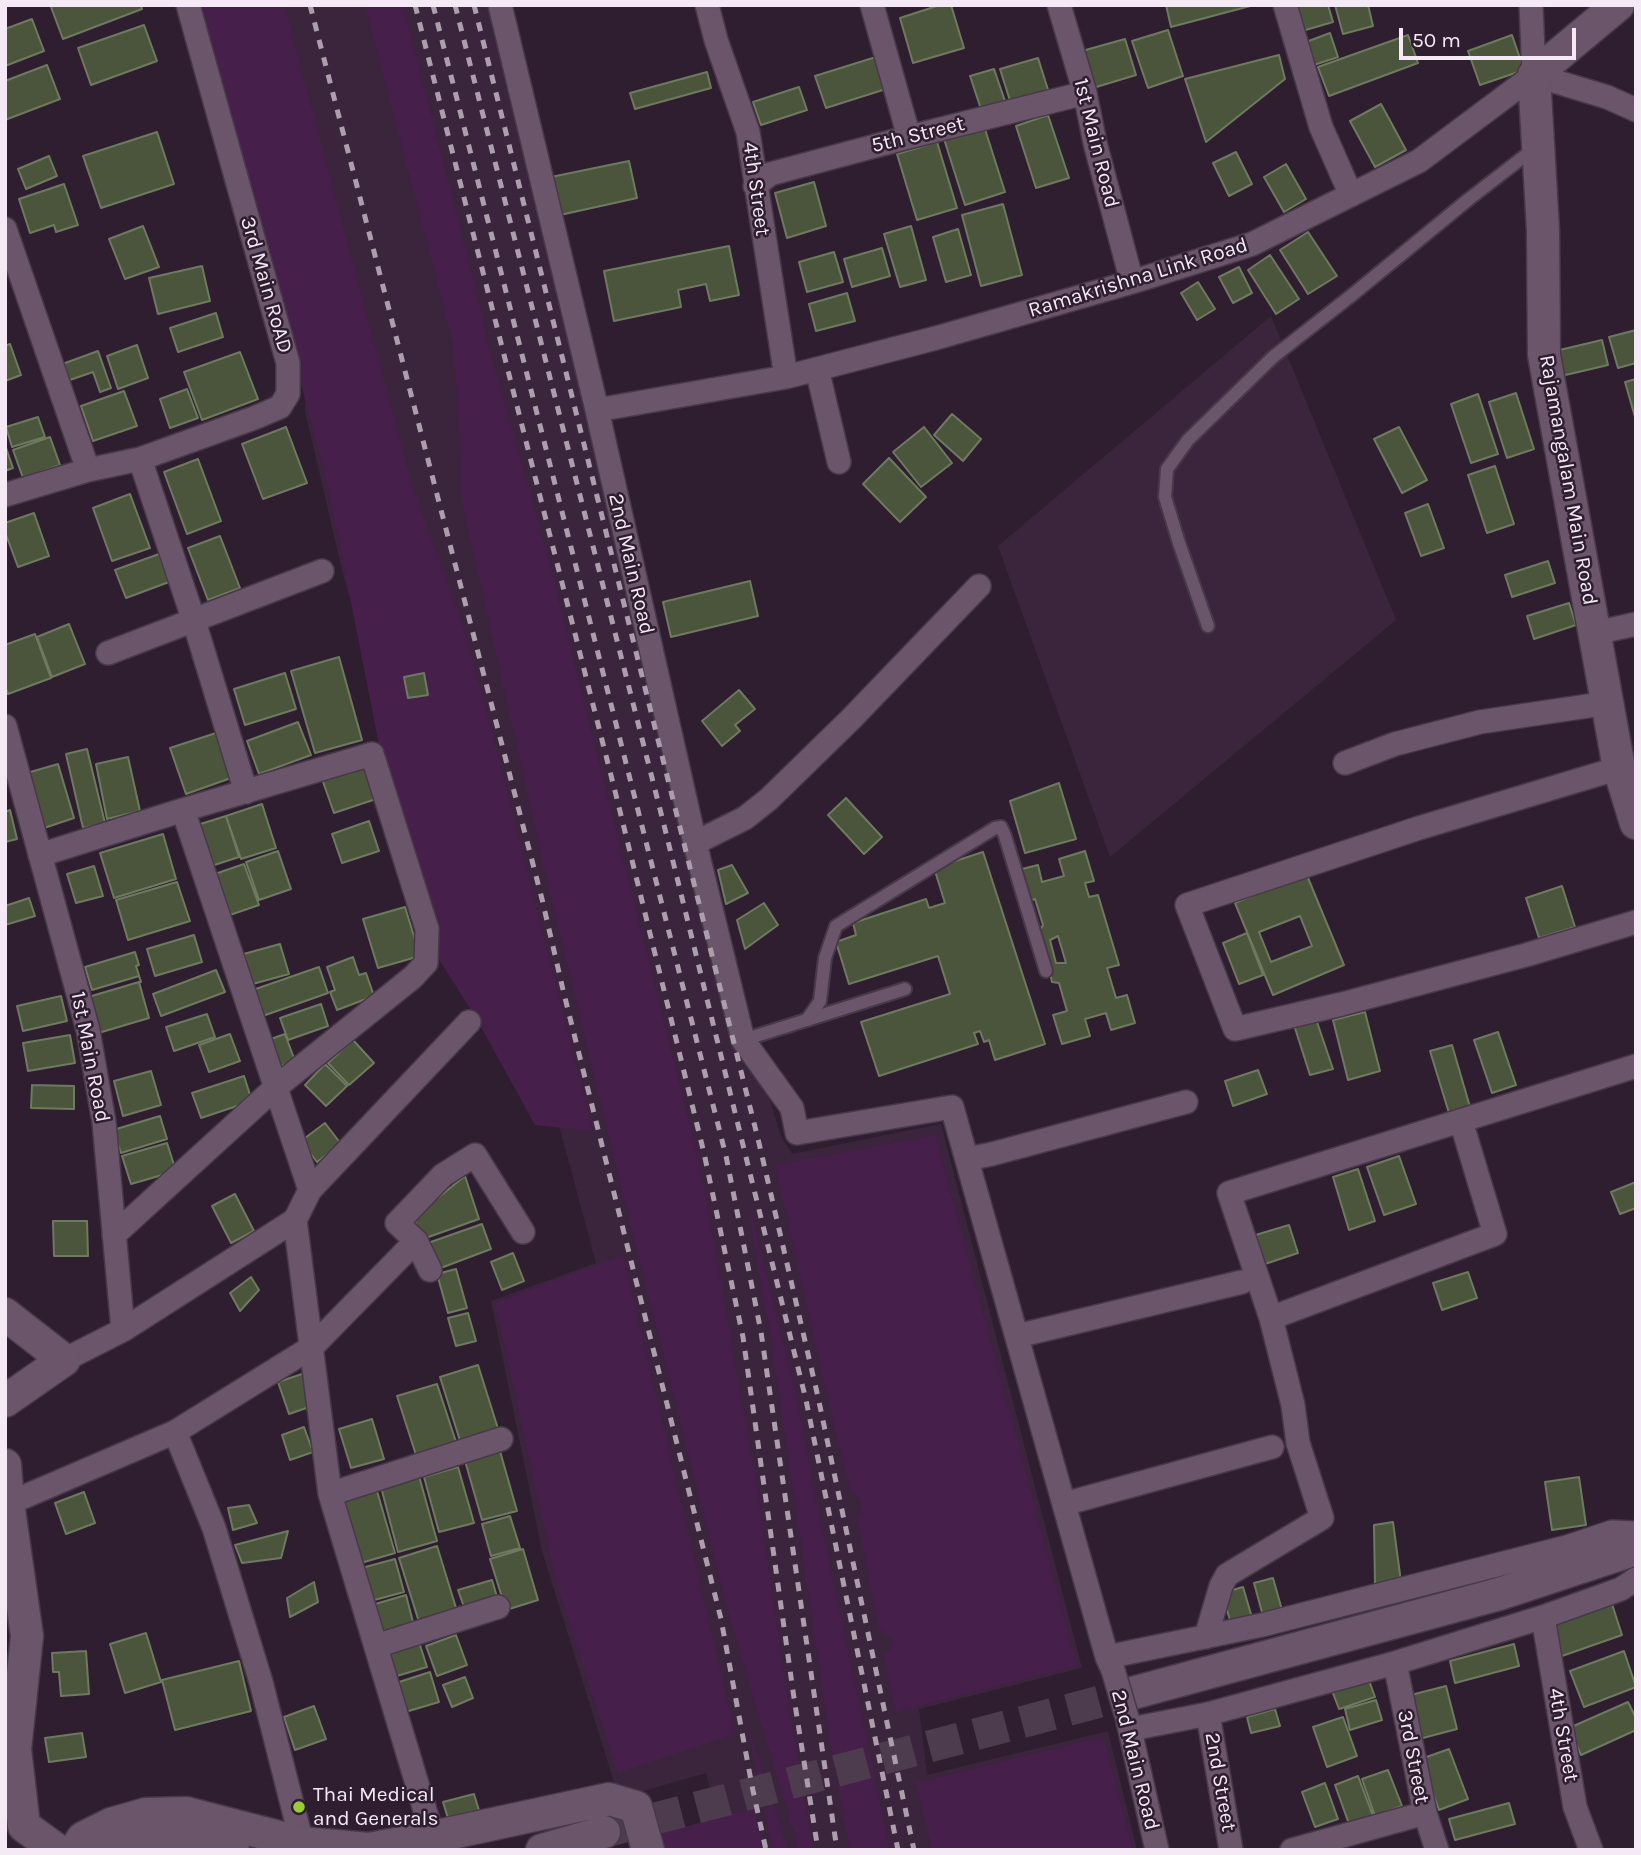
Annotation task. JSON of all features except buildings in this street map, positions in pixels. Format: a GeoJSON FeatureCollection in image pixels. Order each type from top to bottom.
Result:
{"type":"FeatureCollection","features":[{"type":"Feature","properties":{"kind":"street","name":"3rd Main RoAD"},"geometry":{"type":"LineString","coordinates":[[5,495],[88,470],[140,458],[254,418],[279,407],[288,394],[288,363],[188,5]]}},
{"type":"Feature","properties":{"kind":"street","name":"4th Street"},"geometry":{"type":"LineString","coordinates":[[707,5],[716,40],[748,132],[786,377]]}},
{"type":"Feature","properties":{"kind":"street"},"geometry":{"type":"LineString","coordinates":[[872,5],[909,137]]}},
{"type":"Feature","properties":{"kind":"street","name":"1st Main Road"},"geometry":{"type":"LineString","coordinates":[[1059,5],[1085,93],[1095,143],[1132,282]]}},
{"type":"Feature","properties":{"kind":"street"},"geometry":{"type":"LineString","coordinates":[[1285,5],[1321,127],[1351,195]]}},
{"type":"Feature","properties":{"kind":"street","name":"Rajamangalam Main Road"},"geometry":{"type":"LineString","coordinates":[[1531,5],[1543,230],[1544,355],[1619,768],[1636,823]]}},
{"type":"Feature","properties":{"kind":"street","name":"Ramakrishna Link Road"},"geometry":{"type":"LineString","coordinates":[[597,410],[786,377],[936,338],[1132,282],[1252,244],[1419,161],[1534,75],[1618,5]]}},
{"type":"Feature","properties":{"kind":"street","name":"2nd Main Road"},"geometry":{"type":"LineString","coordinates":[[502,6],[743,1040],[792,1108],[797,1133],[952,1107],[1064,1504],[1121,1693],[1157,1850]]}},
{"type":"Feature","properties":{"kind":"street"},"geometry":{"type":"LineString","coordinates":[[1534,75],[1607,97],[1636,110]]}},
{"type":"Feature","properties":{"kind":"street","name":"5th Street"},"geometry":{"type":"LineString","coordinates":[[755,186],[770,174],[1085,93]]}},
{"type":"Feature","properties":{"kind":"street"},"geometry":{"type":"LineString","coordinates":[[5,229],[88,470]]}},
{"type":"Feature","properties":{"kind":"street"},"geometry":{"type":"LineString","coordinates":[[817,369],[839,462]]}},
{"type":"Feature","properties":{"kind":"street"},"geometry":{"type":"LineString","coordinates":[[140,458],[194,621],[246,792]]}},
{"type":"Feature","properties":{"kind":"street"},"geometry":{"type":"LineString","coordinates":[[108,653],[322,571]]}},
{"type":"Feature","properties":{"kind":"street"},"geometry":{"type":"LineString","coordinates":[[695,843],[746,818],[769,799],[979,586]]}},
{"type":"Feature","properties":{"kind":"street"},"geometry":{"type":"LineString","coordinates":[[1595,633],[1636,624]]}},
{"type":"Feature","properties":{"kind":"street"},"geometry":{"type":"LineString","coordinates":[[1345,763],[1395,744],[1480,722],[1608,703]]}},
{"type":"Feature","properties":{"kind":"street","name":"1st Main Road"},"geometry":{"type":"LineString","coordinates":[[5,726],[88,1030],[104,1122],[123,1330]]}},
{"type":"Feature","properties":{"kind":"street"},"geometry":{"type":"LineString","coordinates":[[40,855],[372,754],[427,929],[426,963],[413,977],[275,1088],[114,1235]]}},
{"type":"Feature","properties":{"kind":"street"},"geometry":{"type":"LineString","coordinates":[[1619,768],[1419,828],[1187,905],[1235,1029],[1474,969],[1636,922]]}},
{"type":"Feature","properties":{"kind":"street"},"geometry":{"type":"LineString","coordinates":[[183,810],[310,1190]]}},
{"type":"Feature","properties":{"kind":"street"},"geometry":{"type":"LineString","coordinates":[[5,1401],[64,1360],[123,1330],[295,1220],[310,1190],[469,1022]]}},
{"type":"Feature","properties":{"kind":"street"},"geometry":{"type":"LineString","coordinates":[[1206,1637],[1221,1586],[1227,1575],[1322,1518],[1298,1443],[1293,1405],[1271,1318],[1229,1193],[1636,1066]]}},
{"type":"Feature","properties":{"kind":"street"},"geometry":{"type":"LineString","coordinates":[[967,1159],[1186,1102]]}},
{"type":"Feature","properties":{"kind":"street"},"geometry":{"type":"LineString","coordinates":[[1271,1318],[1495,1234],[1461,1121]]}},
{"type":"Feature","properties":{"kind":"street"},"geometry":{"type":"LineString","coordinates":[[430,1270],[416,1241],[397,1223],[443,1175],[475,1154],[523,1232]]}},
{"type":"Feature","properties":{"kind":"street"},"geometry":{"type":"LineString","coordinates":[[295,1220],[330,1494],[433,1837]]}},
{"type":"Feature","properties":{"kind":"street"},"geometry":{"type":"LineString","coordinates":[[7,1504],[175,1432],[312,1347],[416,1241]]}},
{"type":"Feature","properties":{"kind":"street"},"geometry":{"type":"LineString","coordinates":[[1017,1336],[1242,1282]]}},
{"type":"Feature","properties":{"kind":"street"},"geometry":{"type":"LineString","coordinates":[[5,1314],[64,1360]]}},
{"type":"Feature","properties":{"kind":"street"},"geometry":{"type":"LineString","coordinates":[[175,1432],[218,1541],[261,1682],[302,1843]]}},
{"type":"Feature","properties":{"kind":"street"},"geometry":{"type":"LineString","coordinates":[[330,1494],[500,1439]]}},
{"type":"Feature","properties":{"kind":"street"},"geometry":{"type":"LineString","coordinates":[[1064,1504],[1272,1447]]}},
{"type":"Feature","properties":{"kind":"street"},"geometry":{"type":"LineString","coordinates":[[5,1465],[7,1504],[27,1636],[15,1749],[24,1826],[57,1850]]}},
{"type":"Feature","properties":{"kind":"street"},"geometry":{"type":"LineString","coordinates":[[1121,1693],[1206,1637],[1554,1551],[1612,1532],[1636,1533]]}},
{"type":"Feature","properties":{"kind":"street"},"geometry":{"type":"LineString","coordinates":[[1121,1693],[1499,1594],[1636,1549]]}},
{"type":"Feature","properties":{"kind":"street"},"geometry":{"type":"LineString","coordinates":[[1121,1693],[1208,1714],[1395,1663],[1543,1617],[1620,1589],[1636,1579]]}},
{"type":"Feature","properties":{"kind":"street"},"geometry":{"type":"LineString","coordinates":[[376,1646],[498,1607]]}},
{"type":"Feature","properties":{"kind":"street","name":"4th Street"},"geometry":{"type":"LineString","coordinates":[[1543,1617],[1575,1807],[1591,1850]]}},
{"type":"Feature","properties":{"kind":"street","name":"3rd Street"},"geometry":{"type":"LineString","coordinates":[[1395,1663],[1424,1813],[1437,1850]]}},
{"type":"Feature","properties":{"kind":"street","name":"2nd Street"},"geometry":{"type":"LineString","coordinates":[[1208,1714],[1231,1850]]}},
{"type":"Feature","properties":{"kind":"street"},"geometry":{"type":"LineString","coordinates":[[75,1850],[83,1838],[111,1824],[146,1814],[186,1813],[302,1843],[369,1849],[609,1799],[636,1807],[646,1844],[605,1841],[542,1850]]}},
{"type":"Feature","properties":{"kind":"street"},"geometry":{"type":"LineString","coordinates":[[1292,1850],[1424,1813]]}},
{"type":"Feature","properties":{"kind":"street"},"geometry":{"type":"LineString","coordinates":[[99,1850],[155,1838],[195,1839],[233,1850]]}},
{"type":"Feature","properties":{"kind":"lane"},"geometry":{"type":"LineString","coordinates":[[1208,626],[1165,497],[1167,469],[1188,440],[1273,357],[1538,146]]}},
{"type":"Feature","properties":{"kind":"lane"},"geometry":{"type":"LineString","coordinates":[[807,1020],[820,1001],[825,958],[836,926],[995,828],[1002,827],[1006,835],[1046,971]]}},
{"type":"Feature","properties":{"kind":"lane"},"geometry":{"type":"LineString","coordinates":[[743,1040],[905,989]]}},
{"type":"Feature","properties":{"kind":"shaded area"},"geometry":{"type":"Polygon","coordinates":[[[199,5],[284,5],[411,482],[464,630],[482,694],[593,1131],[535,1125],[476,1018],[435,953],[382,760],[329,491],[199,5]]]}},
{"type":"Feature","properties":{"kind":"shaded area"},"geometry":{"type":"Polygon","coordinates":[[[223,5],[491,5],[755,1052],[781,1136],[792,1154],[941,1124],[1082,1668],[919,1709],[927,1775],[1108,1731],[1137,1850],[655,1850],[719,1828],[706,1773],[619,1798],[542,1551],[491,1301],[596,1263],[553,1103],[450,960],[342,570],[305,411],[308,350],[223,5]]]}},
{"type":"Feature","properties":{"kind":"shaded area"},"geometry":{"type":"Polygon","coordinates":[[[365,5],[403,5],[488,345],[546,550],[702,1175],[756,1482],[813,1850],[799,1850],[730,1618],[625,1202],[551,897],[463,506],[454,347],[365,5]]]}},
{"type":"Feature","properties":{"kind":"shaded area"},"geometry":{"type":"Polygon","coordinates":[[[1271,316],[1396,620],[1110,857],[998,546],[1271,316]]]}},
{"type":"Feature","properties":{"kind":"shaded area"},"geometry":{"type":"Polygon","coordinates":[[[935,1135],[1077,1666],[896,1712],[884,1655],[891,1649],[893,1639],[879,1629],[857,1518],[862,1510],[862,1502],[850,1488],[775,1165],[935,1135]]]}},
{"type":"Feature","properties":{"kind":"shaded area"},"geometry":{"type":"Polygon","coordinates":[[[748,1202],[797,1397],[812,1482],[890,1850],[850,1850],[832,1753],[748,1202]]]}},
{"type":"Feature","properties":{"kind":"shaded area"},"geometry":{"type":"Polygon","coordinates":[[[623,1255],[735,1734],[618,1773],[556,1581],[495,1303],[623,1255]]]}},
{"type":"Feature","properties":{"kind":"shaded area"},"geometry":{"type":"Polygon","coordinates":[[[745,1716],[788,1850],[772,1850],[745,1716]]]}},
{"type":"Feature","properties":{"kind":"shaded area"},"geometry":{"type":"Polygon","coordinates":[[[1103,1737],[1133,1850],[932,1850],[916,1783],[1103,1737]]]}},
{"type":"Feature","properties":{"kind":"shaded area"},"geometry":{"type":"Polygon","coordinates":[[[754,1808],[763,1850],[655,1850],[651,1836],[754,1808]]]}},
{"type":"Feature","properties":{"kind":"tunnel"},"geometry":{"type":"LineString","coordinates":[[604,1832],[1129,1694]]}},
{"type":"Feature","properties":{"kind":"railway"},"geometry":{"type":"LineString","coordinates":[[310,5],[542,899],[721,1619],[766,1850]]}},
{"type":"Feature","properties":{"kind":"railway"},"geometry":{"type":"LineString","coordinates":[[415,5],[704,1153],[743,1337],[818,1850]]}},
{"type":"Feature","properties":{"kind":"railway"},"geometry":{"type":"LineString","coordinates":[[433,5],[726,1156],[761,1332],[837,1850]]}},
{"type":"Feature","properties":{"kind":"railway"},"geometry":{"type":"LineString","coordinates":[[455,5],[663,821],[806,1400],[898,1850]]}},
{"type":"Feature","properties":{"kind":"railway"},"geometry":{"type":"LineString","coordinates":[[474,5],[759,1143],[818,1397],[914,1850]]}},
{"type":"Feature","properties":{"kind":"place","name":"Thai Medical and Generals"},"geometry":{"type":"Point","coordinates":[299,1807]}}]}
